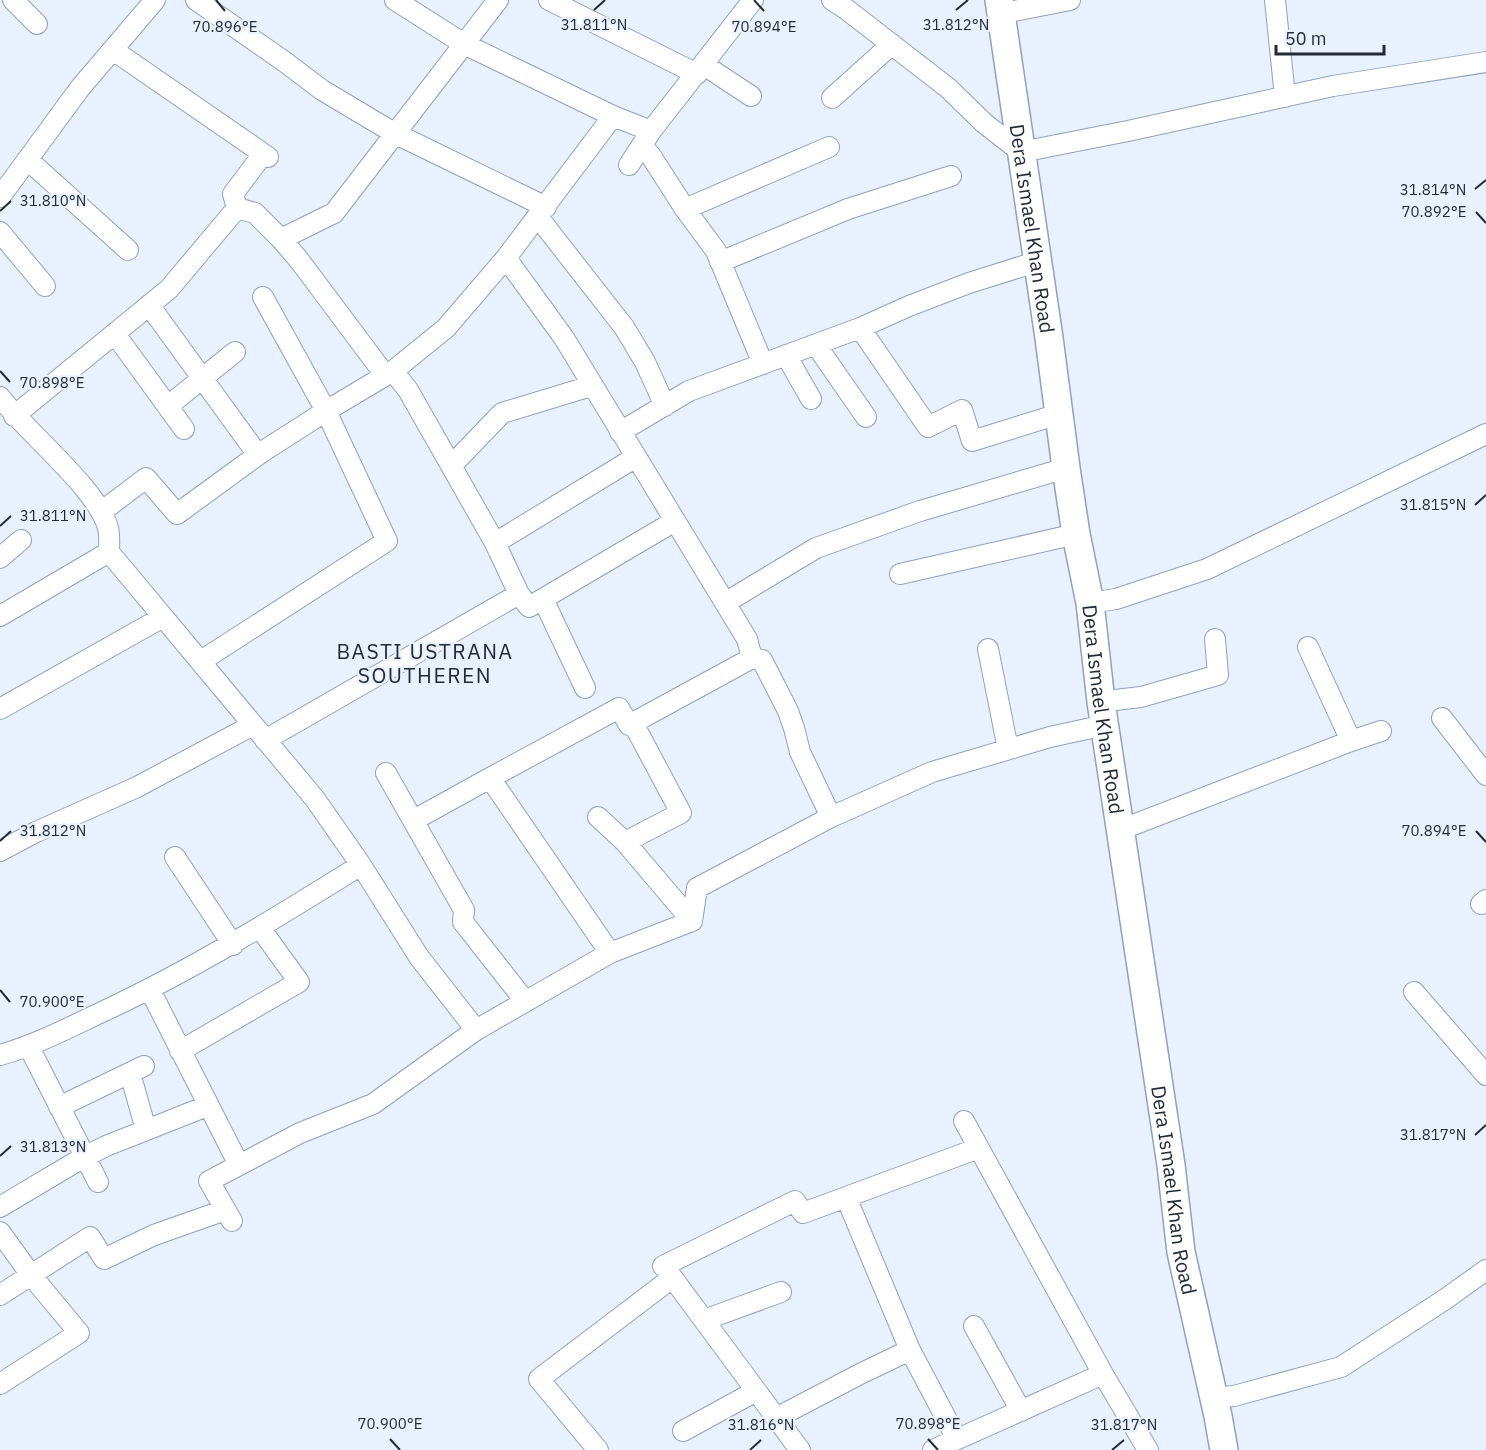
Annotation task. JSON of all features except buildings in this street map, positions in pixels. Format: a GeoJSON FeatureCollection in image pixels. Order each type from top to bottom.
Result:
{"type":"FeatureCollection","features":[{"type":"Feature","properties":{"kind":"highway","name":"Dera Ismael Khan Road"},"geometry":{"type":"LineString","coordinates":[[1009,4],[1028,151],[1036,262],[1066,468],[1076,534],[1097,602],[1115,700],[1195,1250],[1219,1378],[1218,1407]]}},
{"type":"Feature","properties":{"kind":"highway","name":"Dera Ismael Khan Road"},"geometry":{"type":"LineString","coordinates":[[1028,151],[1063,336],[1090,536],[1105,725],[1171,1165],[1181,1252],[1218,1407],[1224,1450]]}},
{"type":"Feature","properties":{"kind":"street"},"geometry":{"type":"LineString","coordinates":[[13,0],[38,24]]}},
{"type":"Feature","properties":{"kind":"street"},"geometry":{"type":"LineString","coordinates":[[0,197],[80,88],[155,0]]}},
{"type":"Feature","properties":{"kind":"street"},"geometry":{"type":"LineString","coordinates":[[196,0],[322,90],[394,134],[542,212],[624,327],[645,362],[665,406]]}},
{"type":"Feature","properties":{"kind":"street"},"geometry":{"type":"LineString","coordinates":[[395,0],[464,44],[614,116],[646,139],[651,156],[685,209],[716,251],[763,364]]}},
{"type":"Feature","properties":{"kind":"street"},"geometry":{"type":"LineString","coordinates":[[281,239],[334,213],[498,0]]}},
{"type":"Feature","properties":{"kind":"street"},"geometry":{"type":"LineString","coordinates":[[549,0],[700,69],[751,96]]}},
{"type":"Feature","properties":{"kind":"street"},"geometry":{"type":"LineString","coordinates":[[629,165],[646,139],[753,0]]}},
{"type":"Feature","properties":{"kind":"street"},"geometry":{"type":"LineString","coordinates":[[832,0],[948,88],[984,123],[1028,151],[1333,86],[1486,62]]}},
{"type":"Feature","properties":{"kind":"street"},"geometry":{"type":"LineString","coordinates":[[1009,4],[1070,0]]}},
{"type":"Feature","properties":{"kind":"street"},"geometry":{"type":"LineString","coordinates":[[1275,0],[1285,97]]}},
{"type":"Feature","properties":{"kind":"street"},"geometry":{"type":"LineString","coordinates":[[832,98],[892,44]]}},
{"type":"Feature","properties":{"kind":"street"},"geometry":{"type":"LineString","coordinates":[[113,50],[266,155],[233,194],[237,208]]}},
{"type":"Feature","properties":{"kind":"street"},"geometry":{"type":"LineString","coordinates":[[101,512],[146,478],[177,514],[258,455],[389,373],[446,328],[506,258],[614,116]]}},
{"type":"Feature","properties":{"kind":"street"},"geometry":{"type":"LineString","coordinates":[[685,209],[829,147]]}},
{"type":"Feature","properties":{"kind":"street"},"geometry":{"type":"LineString","coordinates":[[28,160],[128,250]]}},
{"type":"Feature","properties":{"kind":"street"},"geometry":{"type":"LineString","coordinates":[[720,262],[848,209],[951,176]]}},
{"type":"Feature","properties":{"kind":"street"},"geometry":{"type":"LineString","coordinates":[[237,208],[255,213],[281,239],[389,373],[408,390],[495,543],[519,594],[529,607],[675,521]]}},
{"type":"Feature","properties":{"kind":"street"},"geometry":{"type":"LineString","coordinates":[[237,208],[169,289],[115,334],[5,408],[79,482],[101,512],[108,529],[109,552],[315,799],[361,865],[419,957],[476,1030]]}},
{"type":"Feature","properties":{"kind":"street"},"geometry":{"type":"LineString","coordinates":[[0,232],[45,286]]}},
{"type":"Feature","properties":{"kind":"street"},"geometry":{"type":"LineString","coordinates":[[506,258],[564,338],[591,386],[747,639],[752,658]]}},
{"type":"Feature","properties":{"kind":"street"},"geometry":{"type":"LineString","coordinates":[[620,432],[689,391],[816,345],[959,287],[1036,262]]}},
{"type":"Feature","properties":{"kind":"street"},"geometry":{"type":"LineString","coordinates":[[201,661],[387,541],[326,411],[263,297]]}},
{"type":"Feature","properties":{"kind":"street"},"geometry":{"type":"LineString","coordinates":[[149,304],[258,455]]}},
{"type":"Feature","properties":{"kind":"street"},"geometry":{"type":"LineString","coordinates":[[860,328],[928,428],[962,410],[972,441],[1059,414]]}},
{"type":"Feature","properties":{"kind":"street"},"geometry":{"type":"LineString","coordinates":[[115,334],[184,429]]}},
{"type":"Feature","properties":{"kind":"street"},"geometry":{"type":"LineString","coordinates":[[816,345],[866,417]]}},
{"type":"Feature","properties":{"kind":"street"},"geometry":{"type":"LineString","coordinates":[[168,406],[235,352]]}},
{"type":"Feature","properties":{"kind":"street"},"geometry":{"type":"LineString","coordinates":[[786,355],[811,399]]}},
{"type":"Feature","properties":{"kind":"street"},"geometry":{"type":"LineString","coordinates":[[451,466],[502,413],[591,386]]}},
{"type":"Feature","properties":{"kind":"street"},"geometry":{"type":"LineString","coordinates":[[1097,602],[1116,599],[1208,569],[1486,434]]}},
{"type":"Feature","properties":{"kind":"street"},"geometry":{"type":"LineString","coordinates":[[495,543],[636,458]]}},
{"type":"Feature","properties":{"kind":"street"},"geometry":{"type":"LineString","coordinates":[[725,603],[816,548],[920,511],[1066,468]]}},
{"type":"Feature","properties":{"kind":"street"},"geometry":{"type":"LineString","coordinates":[[900,574],[1076,534]]}},
{"type":"Feature","properties":{"kind":"street"},"geometry":{"type":"LineString","coordinates":[[0,558],[21,540]]}},
{"type":"Feature","properties":{"kind":"street"},"geometry":{"type":"LineString","coordinates":[[0,616],[109,552]]}},
{"type":"Feature","properties":{"kind":"street"},"geometry":{"type":"LineString","coordinates":[[0,851],[36,832],[259,732],[519,594]]}},
{"type":"Feature","properties":{"kind":"street"},"geometry":{"type":"LineString","coordinates":[[543,599],[585,688]]}},
{"type":"Feature","properties":{"kind":"street"},"geometry":{"type":"LineString","coordinates":[[0,709],[163,617]]}},
{"type":"Feature","properties":{"kind":"street"},"geometry":{"type":"LineString","coordinates":[[1115,700],[1141,697],[1218,675],[1215,639]]}},
{"type":"Feature","properties":{"kind":"street"},"geometry":{"type":"LineString","coordinates":[[1308,648],[1351,741]]}},
{"type":"Feature","properties":{"kind":"street"},"geometry":{"type":"LineString","coordinates":[[988,649],[1008,749]]}},
{"type":"Feature","properties":{"kind":"street"},"geometry":{"type":"LineString","coordinates":[[414,820],[619,708],[629,725],[752,658],[762,660],[788,711],[795,728],[800,752],[831,817]]}},
{"type":"Feature","properties":{"kind":"street"},"geometry":{"type":"LineString","coordinates":[[1442,718],[1486,775]]}},
{"type":"Feature","properties":{"kind":"street"},"geometry":{"type":"LineString","coordinates":[[625,842],[681,813],[633,723]]}},
{"type":"Feature","properties":{"kind":"street"},"geometry":{"type":"LineString","coordinates":[[692,921],[697,888],[831,817],[932,772],[1050,736],[1105,725]]}},
{"type":"Feature","properties":{"kind":"street"},"geometry":{"type":"LineString","coordinates":[[1133,825],[1381,731]]}},
{"type":"Feature","properties":{"kind":"street"},"geometry":{"type":"LineString","coordinates":[[386,773],[464,910],[463,922],[525,1001]]}},
{"type":"Feature","properties":{"kind":"street"},"geometry":{"type":"LineString","coordinates":[[490,778],[610,953]]}},
{"type":"Feature","properties":{"kind":"street"},"geometry":{"type":"LineString","coordinates":[[598,817],[625,842],[692,921]]}},
{"type":"Feature","properties":{"kind":"street"},"geometry":{"type":"LineString","coordinates":[[175,857],[233,945]]}},
{"type":"Feature","properties":{"kind":"street"},"geometry":{"type":"LineString","coordinates":[[0,1055],[29,1047],[150,990],[233,945],[361,865]]}},
{"type":"Feature","properties":{"kind":"street"},"geometry":{"type":"LineString","coordinates":[[0,1295],[90,1237],[104,1260],[154,1235],[229,1216],[209,1181],[300,1133],[373,1104],[476,1030],[610,953],[692,921]]}},
{"type":"Feature","properties":{"kind":"street"},"geometry":{"type":"LineString","coordinates":[[180,1051],[299,982],[260,928]]}},
{"type":"Feature","properties":{"kind":"street"},"geometry":{"type":"LineString","coordinates":[[150,990],[239,1165]]}},
{"type":"Feature","properties":{"kind":"street"},"geometry":{"type":"LineString","coordinates":[[1414,992],[1486,1075]]}},
{"type":"Feature","properties":{"kind":"street"},"geometry":{"type":"LineString","coordinates":[[29,1047],[98,1182]]}},
{"type":"Feature","properties":{"kind":"street"},"geometry":{"type":"LineString","coordinates":[[59,1107],[137,1070],[146,1130]]}},
{"type":"Feature","properties":{"kind":"street"},"geometry":{"type":"LineString","coordinates":[[0,1207],[84,1157],[207,1106]]}},
{"type":"Feature","properties":{"kind":"street"},"geometry":{"type":"LineString","coordinates":[[964,1121],[1103,1374],[1148,1450]]}},
{"type":"Feature","properties":{"kind":"street"},"geometry":{"type":"LineString","coordinates":[[598,1450],[539,1379],[664,1267],[795,1201],[803,1213],[979,1148]]}},
{"type":"Feature","properties":{"kind":"street"},"geometry":{"type":"LineString","coordinates":[[846,1197],[910,1350],[966,1441]]}},
{"type":"Feature","properties":{"kind":"street"},"geometry":{"type":"LineString","coordinates":[[0,1232],[31,1275],[79,1333],[0,1384]]}},
{"type":"Feature","properties":{"kind":"street"},"geometry":{"type":"LineString","coordinates":[[664,1267],[800,1450]]}},
{"type":"Feature","properties":{"kind":"street"},"geometry":{"type":"LineString","coordinates":[[1218,1407],[1234,1396],[1341,1367],[1444,1300],[1486,1269]]}},
{"type":"Feature","properties":{"kind":"street"},"geometry":{"type":"LineString","coordinates":[[704,1320],[781,1292]]}},
{"type":"Feature","properties":{"kind":"street"},"geometry":{"type":"LineString","coordinates":[[974,1326],[1021,1411]]}},
{"type":"Feature","properties":{"kind":"street"},"geometry":{"type":"LineString","coordinates":[[776,1418],[862,1372],[910,1350]]}},
{"type":"Feature","properties":{"kind":"street"},"geometry":{"type":"LineString","coordinates":[[933,1450],[966,1441],[1021,1411],[1103,1374]]}},
{"type":"Feature","properties":{"kind":"street"},"geometry":{"type":"LineString","coordinates":[[683,1431],[756,1391]]}},
{"type":"Feature","properties":{"kind":"district","name":"BASTI USTRANA SOUTHEREN"},"geometry":{"type":"Point","coordinates":[425,663]}}]}
